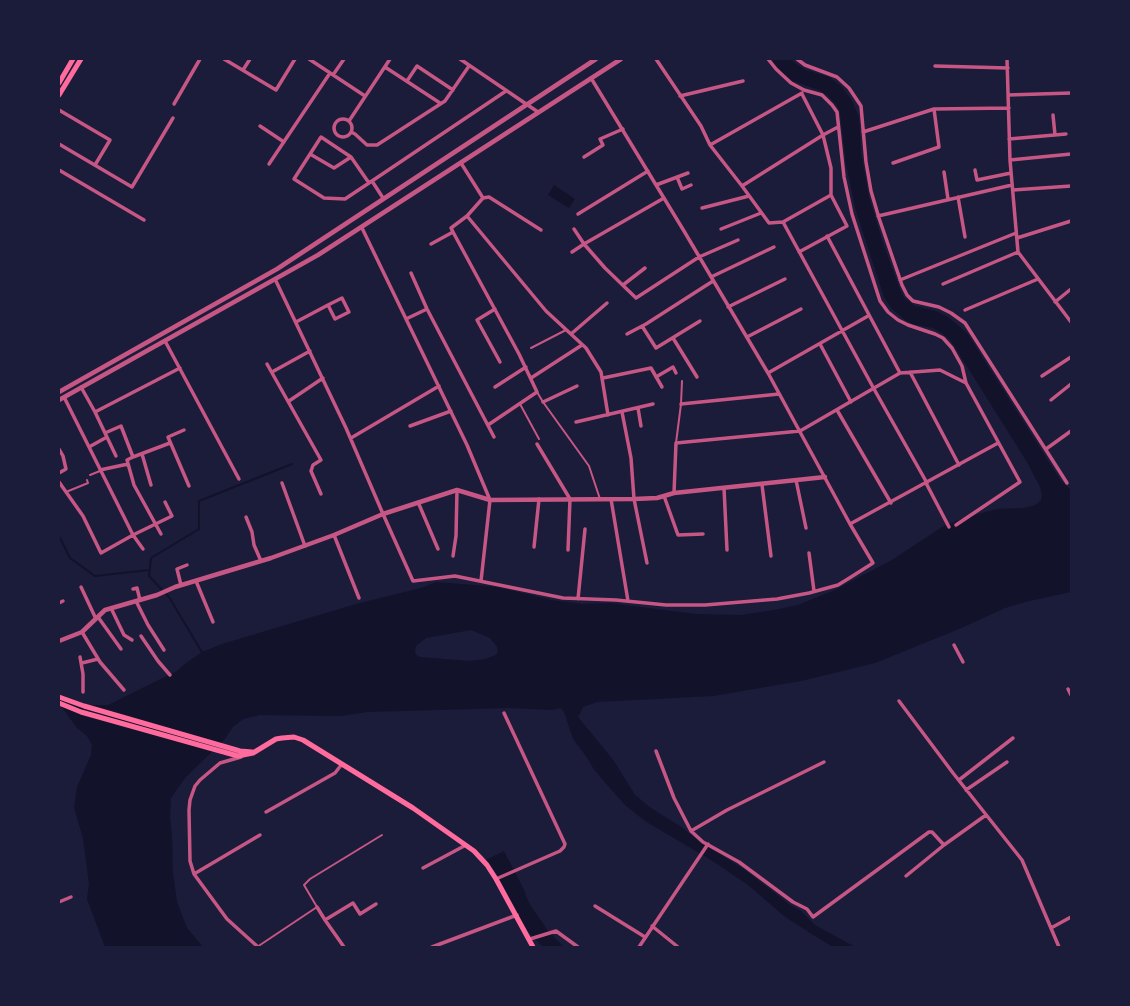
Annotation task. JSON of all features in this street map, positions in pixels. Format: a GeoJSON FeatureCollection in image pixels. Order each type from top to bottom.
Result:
{"type":"FeatureCollection","features":[{"type":"Feature","properties":{"kind":"main road"},"geometry":{"type":"LineString","coordinates":[[59,83],[73,59]]}},
{"type":"Feature","properties":{"kind":"main road"},"geometry":{"type":"LineString","coordinates":[[59,95],[80,59]]}},
{"type":"Feature","properties":{"kind":"main road"},"geometry":{"type":"LineString","coordinates":[[59,697],[240,754]]}},
{"type":"Feature","properties":{"kind":"main road"},"geometry":{"type":"LineString","coordinates":[[59,703],[81,712],[240,754],[257,752],[276,739],[287,736],[303,740],[414,808],[466,845],[480,857],[497,879],[533,947]]}},
{"type":"Feature","properties":{"kind":"street"},"geometry":{"type":"LineString","coordinates":[[174,104],[200,59]]}},
{"type":"Feature","properties":{"kind":"street"},"geometry":{"type":"LineString","coordinates":[[224,59],[276,90],[295,59]]}},
{"type":"Feature","properties":{"kind":"street"},"geometry":{"type":"LineString","coordinates":[[243,70],[250,59]]}},
{"type":"Feature","properties":{"kind":"street"},"geometry":{"type":"LineString","coordinates":[[308,59],[365,96]]}},
{"type":"Feature","properties":{"kind":"street"},"geometry":{"type":"LineString","coordinates":[[269,164],[331,74],[344,59]]}},
{"type":"Feature","properties":{"kind":"street"},"geometry":{"type":"LineString","coordinates":[[349,121],[390,59]]}},
{"type":"Feature","properties":{"kind":"street"},"geometry":{"type":"LineString","coordinates":[[460,59],[538,112]]}},
{"type":"Feature","properties":{"kind":"street"},"geometry":{"type":"LineString","coordinates":[[59,392],[271,272],[596,59]]}},
{"type":"Feature","properties":{"kind":"street"},"geometry":{"type":"LineString","coordinates":[[59,400],[318,255],[362,228],[621,59]]}},
{"type":"Feature","properties":{"kind":"street"},"geometry":{"type":"LineString","coordinates":[[656,59],[701,126],[710,145],[769,223],[783,222],[831,195]]}},
{"type":"Feature","properties":{"kind":"street"},"geometry":{"type":"LineString","coordinates":[[768,59],[791,83],[803,92],[822,95],[837,112],[844,177],[852,214],[880,301],[888,312],[898,320],[943,338],[952,348],[962,366],[966,383],[1020,482],[956,525]]}},
{"type":"Feature","properties":{"kind":"street"},"geometry":{"type":"LineString","coordinates":[[797,59],[805,65],[837,77],[855,95],[861,106],[866,162],[871,191],[900,280],[907,295],[913,302],[939,307],[965,323],[1067,483]]}},
{"type":"Feature","properties":{"kind":"street"},"geometry":{"type":"LineString","coordinates":[[1007,59],[1010,160],[1018,252],[1071,322]]}},
{"type":"Feature","properties":{"kind":"street"},"geometry":{"type":"LineString","coordinates":[[407,81],[417,66],[453,90]]}},
{"type":"Feature","properties":{"kind":"street"},"geometry":{"type":"LineString","coordinates":[[351,132],[367,145],[377,145],[445,101],[470,66]]}},
{"type":"Feature","properties":{"kind":"street"},"geometry":{"type":"LineString","coordinates":[[935,66],[1008,68]]}},
{"type":"Feature","properties":{"kind":"street"},"geometry":{"type":"LineString","coordinates":[[385,67],[440,103]]}},
{"type":"Feature","properties":{"kind":"street"},"geometry":{"type":"LineString","coordinates":[[271,272],[351,438],[413,580],[455,576],[562,598],[628,601],[666,605],[705,605],[777,599],[814,592],[838,585],[873,563],[850,524],[768,372],[623,128],[591,78]]}},
{"type":"Feature","properties":{"kind":"street"},"geometry":{"type":"LineString","coordinates":[[680,96],[743,81]]}},
{"type":"Feature","properties":{"kind":"street"},"geometry":{"type":"LineString","coordinates":[[383,198],[371,182],[351,157],[321,137],[294,179],[324,198],[345,200],[371,182],[506,91]]}},
{"type":"Feature","properties":{"kind":"street"},"geometry":{"type":"LineString","coordinates":[[710,145],[803,92]]}},
{"type":"Feature","properties":{"kind":"street"},"geometry":{"type":"LineString","coordinates":[[799,252],[847,226],[831,195],[832,168],[823,135],[803,92]]}},
{"type":"Feature","properties":{"kind":"street"},"geometry":{"type":"LineString","coordinates":[[1008,95],[1071,93]]}},
{"type":"Feature","properties":{"kind":"street"},"geometry":{"type":"LineString","coordinates":[[864,132],[934,109],[1009,108]]}},
{"type":"Feature","properties":{"kind":"street"},"geometry":{"type":"LineString","coordinates":[[893,163],[939,147],[934,109]]}},
{"type":"Feature","properties":{"kind":"street"},"geometry":{"type":"LineString","coordinates":[[59,110],[110,140],[95,165]]}},
{"type":"Feature","properties":{"kind":"street"},"geometry":{"type":"LineString","coordinates":[[1053,115],[1055,135]]}},
{"type":"Feature","properties":{"kind":"street"},"geometry":{"type":"LineString","coordinates":[[59,144],[132,187],[174,118]]}},
{"type":"Feature","properties":{"kind":"street"},"geometry":{"type":"LineString","coordinates":[[340,119],[349,121],[351,132],[347,136],[338,136],[334,131],[334,125],[336,122],[340,119]]}},
{"type":"Feature","properties":{"kind":"street"},"geometry":{"type":"LineString","coordinates":[[260,126],[284,142]]}},
{"type":"Feature","properties":{"kind":"street"},"geometry":{"type":"LineString","coordinates":[[742,186],[838,127]]}},
{"type":"Feature","properties":{"kind":"street"},"geometry":{"type":"LineString","coordinates":[[584,157],[603,145],[600,139],[623,128]]}},
{"type":"Feature","properties":{"kind":"street"},"geometry":{"type":"LineString","coordinates":[[1009,139],[1066,134]]}},
{"type":"Feature","properties":{"kind":"street"},"geometry":{"type":"LineString","coordinates":[[332,144],[338,136]]}},
{"type":"Feature","properties":{"kind":"street"},"geometry":{"type":"LineString","coordinates":[[310,154],[334,168],[351,157]]}},
{"type":"Feature","properties":{"kind":"street"},"geometry":{"type":"LineString","coordinates":[[1010,160],[1071,154]]}},
{"type":"Feature","properties":{"kind":"street"},"geometry":{"type":"LineString","coordinates":[[461,163],[483,198]]}},
{"type":"Feature","properties":{"kind":"street"},"geometry":{"type":"LineString","coordinates":[[59,170],[144,220]]}},
{"type":"Feature","properties":{"kind":"street"},"geometry":{"type":"LineString","coordinates":[[975,170],[977,180],[1011,173]]}},
{"type":"Feature","properties":{"kind":"street"},"geometry":{"type":"LineString","coordinates":[[578,214],[648,171]]}},
{"type":"Feature","properties":{"kind":"street"},"geometry":{"type":"LineString","coordinates":[[944,172],[948,199]]}},
{"type":"Feature","properties":{"kind":"street"},"geometry":{"type":"LineString","coordinates":[[656,185],[688,173]]}},
{"type":"Feature","properties":{"kind":"street"},"geometry":{"type":"LineString","coordinates":[[677,177],[682,189],[691,185]]}},
{"type":"Feature","properties":{"kind":"street"},"geometry":{"type":"LineString","coordinates":[[878,216],[1012,185]]}},
{"type":"Feature","properties":{"kind":"street"},"geometry":{"type":"LineString","coordinates":[[1012,190],[1071,186]]}},
{"type":"Feature","properties":{"kind":"street"},"geometry":{"type":"LineString","coordinates":[[702,208],[749,196]]}},
{"type":"Feature","properties":{"kind":"street"},"geometry":{"type":"LineString","coordinates":[[488,425],[538,392],[451,228],[467,216],[483,198],[489,197],[541,230]]}},
{"type":"Feature","properties":{"kind":"street"},"geometry":{"type":"LineString","coordinates":[[958,197],[965,237]]}},
{"type":"Feature","properties":{"kind":"street"},"geometry":{"type":"LineString","coordinates":[[572,252],[664,198]]}},
{"type":"Feature","properties":{"kind":"street"},"geometry":{"type":"LineString","coordinates":[[721,230],[761,212]]}},
{"type":"Feature","properties":{"kind":"street"},"geometry":{"type":"LineString","coordinates":[[467,216],[546,311],[586,348],[601,372],[603,378],[608,415]]}},
{"type":"Feature","properties":{"kind":"street"},"geometry":{"type":"LineString","coordinates":[[900,280],[1016,236],[1071,221]]}},
{"type":"Feature","properties":{"kind":"street"},"geometry":{"type":"LineString","coordinates":[[783,222],[949,527]]}},
{"type":"Feature","properties":{"kind":"street"},"geometry":{"type":"LineString","coordinates":[[362,228],[451,411],[490,500],[481,581]]}},
{"type":"Feature","properties":{"kind":"street"},"geometry":{"type":"LineString","coordinates":[[574,229],[584,244],[605,268],[635,297],[699,257],[738,240]]}},
{"type":"Feature","properties":{"kind":"street"},"geometry":{"type":"LineString","coordinates":[[431,244],[452,232]]}},
{"type":"Feature","properties":{"kind":"street"},"geometry":{"type":"LineString","coordinates":[[827,236],[868,316],[900,373]]}},
{"type":"Feature","properties":{"kind":"street"},"geometry":{"type":"LineString","coordinates":[[711,277],[774,247]]}},
{"type":"Feature","properties":{"kind":"street"},"geometry":{"type":"LineString","coordinates":[[942,284],[1018,252]]}},
{"type":"Feature","properties":{"kind":"street"},"geometry":{"type":"LineString","coordinates":[[623,285],[645,268]]}},
{"type":"Feature","properties":{"kind":"street"},"geometry":{"type":"LineString","coordinates":[[411,272],[427,309],[494,437]]}},
{"type":"Feature","properties":{"kind":"street"},"geometry":{"type":"LineString","coordinates":[[728,307],[785,279]]}},
{"type":"Feature","properties":{"kind":"street"},"geometry":{"type":"LineString","coordinates":[[965,310],[1038,279]]}},
{"type":"Feature","properties":{"kind":"street"},"geometry":{"type":"LineString","coordinates":[[627,334],[713,281]]}},
{"type":"Feature","properties":{"kind":"street"},"geometry":{"type":"LineString","coordinates":[[1055,302],[1071,289]]}},
{"type":"Feature","properties":{"kind":"street"},"geometry":{"type":"LineString","coordinates":[[296,322],[328,305],[342,298],[349,312],[335,319],[328,305]]}},
{"type":"Feature","properties":{"kind":"street"},"geometry":{"type":"LineString","coordinates":[[571,334],[607,303]]}},
{"type":"Feature","properties":{"kind":"street"},"geometry":{"type":"LineString","coordinates":[[406,319],[427,309]]}},
{"type":"Feature","properties":{"kind":"street"},"geometry":{"type":"LineString","coordinates":[[495,309],[477,320],[500,362]]}},
{"type":"Feature","properties":{"kind":"street"},"geometry":{"type":"LineString","coordinates":[[747,337],[801,309]]}},
{"type":"Feature","properties":{"kind":"street"},"geometry":{"type":"LineString","coordinates":[[768,372],[868,316]]}},
{"type":"Feature","properties":{"kind":"street"},"geometry":{"type":"LineString","coordinates":[[642,326],[656,348],[700,321]]}},
{"type":"Feature","properties":{"kind":"street"},"geometry":{"type":"LineString","coordinates":[[673,338],[697,377]]}},
{"type":"Feature","properties":{"kind":"street"},"geometry":{"type":"LineString","coordinates":[[165,341],[239,479]]}},
{"type":"Feature","properties":{"kind":"street"},"geometry":{"type":"LineString","coordinates":[[820,344],[851,402]]}},
{"type":"Feature","properties":{"kind":"street"},"geometry":{"type":"LineString","coordinates":[[531,378],[582,345]]}},
{"type":"Feature","properties":{"kind":"street"},"geometry":{"type":"LineString","coordinates":[[272,372],[310,351]]}},
{"type":"Feature","properties":{"kind":"street"},"geometry":{"type":"LineString","coordinates":[[1042,376],[1071,357]]}},
{"type":"Feature","properties":{"kind":"street"},"geometry":{"type":"LineString","coordinates":[[267,364],[321,460],[313,465],[311,471],[321,494]]}},
{"type":"Feature","properties":{"kind":"street"},"geometry":{"type":"LineString","coordinates":[[495,387],[526,367]]}},
{"type":"Feature","properties":{"kind":"street"},"geometry":{"type":"LineString","coordinates":[[656,377],[673,367],[676,373]]}},
{"type":"Feature","properties":{"kind":"street"},"geometry":{"type":"LineString","coordinates":[[95,412],[180,368]]}},
{"type":"Feature","properties":{"kind":"street"},"geometry":{"type":"LineString","coordinates":[[603,378],[651,368],[662,388]]}},
{"type":"Feature","properties":{"kind":"street"},"geometry":{"type":"LineString","coordinates":[[674,493],[676,443],[800,432],[900,373],[940,370],[966,383]]}},
{"type":"Feature","properties":{"kind":"street"},"geometry":{"type":"LineString","coordinates":[[910,372],[959,465]]}},
{"type":"Feature","properties":{"kind":"street"},"geometry":{"type":"LineString","coordinates":[[289,401],[323,378]]}},
{"type":"Feature","properties":{"kind":"street"},"geometry":{"type":"LineString","coordinates":[[1051,400],[1071,384]]}},
{"type":"Feature","properties":{"kind":"street"},"geometry":{"type":"LineString","coordinates":[[351,438],[439,386]]}},
{"type":"Feature","properties":{"kind":"street"},"geometry":{"type":"LineString","coordinates":[[543,402],[577,386]]}},
{"type":"Feature","properties":{"kind":"street"},"geometry":{"type":"LineString","coordinates":[[81,388],[95,412],[116,456]]}},
{"type":"Feature","properties":{"kind":"street"},"geometry":{"type":"LineString","coordinates":[[681,404],[779,394]]}},
{"type":"Feature","properties":{"kind":"street"},"geometry":{"type":"LineString","coordinates":[[64,397],[133,535],[143,549]]}},
{"type":"Feature","properties":{"kind":"street"},"geometry":{"type":"LineString","coordinates":[[576,422],[653,404]]}},
{"type":"Feature","properties":{"kind":"street"},"geometry":{"type":"LineString","coordinates":[[638,408],[641,426]]}},
{"type":"Feature","properties":{"kind":"street"},"geometry":{"type":"LineString","coordinates":[[837,410],[890,503]]}},
{"type":"Feature","properties":{"kind":"street"},"geometry":{"type":"LineString","coordinates":[[410,426],[451,411]]}},
{"type":"Feature","properties":{"kind":"street"},"geometry":{"type":"LineString","coordinates":[[622,412],[631,458],[634,499],[647,563]]}},
{"type":"Feature","properties":{"kind":"street"},"geometry":{"type":"LineString","coordinates":[[105,433],[121,426],[133,457]]}},
{"type":"Feature","properties":{"kind":"street"},"geometry":{"type":"LineString","coordinates":[[184,430],[168,437],[189,486]]}},
{"type":"Feature","properties":{"kind":"street"},"geometry":{"type":"LineString","coordinates":[[1046,449],[1071,431]]}},
{"type":"Feature","properties":{"kind":"street"},"geometry":{"type":"LineString","coordinates":[[89,447],[107,437]]}},
{"type":"Feature","properties":{"kind":"street"},"geometry":{"type":"LineString","coordinates":[[161,534],[134,484],[127,460],[170,443]]}},
{"type":"Feature","properties":{"kind":"street"},"geometry":{"type":"LineString","coordinates":[[850,524],[998,443]]}},
{"type":"Feature","properties":{"kind":"street"},"geometry":{"type":"LineString","coordinates":[[537,444],[570,499],[568,550]]}},
{"type":"Feature","properties":{"kind":"street"},"geometry":{"type":"LineString","coordinates":[[59,448],[66,468],[59,473]]}},
{"type":"Feature","properties":{"kind":"street"},"geometry":{"type":"LineString","coordinates":[[142,454],[151,485]]}},
{"type":"Feature","properties":{"kind":"street"},"geometry":{"type":"LineString","coordinates":[[100,470],[128,464]]}},
{"type":"Feature","properties":{"kind":"street"},"geometry":{"type":"LineString","coordinates":[[59,641],[82,632],[105,610],[157,595],[181,585],[305,546],[383,514],[457,490],[490,500],[634,499],[657,498],[674,493],[825,477]]}},
{"type":"Feature","properties":{"kind":"street"},"geometry":{"type":"LineString","coordinates":[[796,480],[806,528]]}},
{"type":"Feature","properties":{"kind":"street"},"geometry":{"type":"LineString","coordinates":[[59,482],[83,516],[101,553],[172,516],[166,502]]}},
{"type":"Feature","properties":{"kind":"street"},"geometry":{"type":"LineString","coordinates":[[282,483],[305,546]]}},
{"type":"Feature","properties":{"kind":"street"},"geometry":{"type":"LineString","coordinates":[[762,484],[771,556]]}},
{"type":"Feature","properties":{"kind":"street"},"geometry":{"type":"LineString","coordinates":[[724,488],[727,550]]}},
{"type":"Feature","properties":{"kind":"street"},"geometry":{"type":"LineString","coordinates":[[453,556],[456,536],[457,490]]}},
{"type":"Feature","properties":{"kind":"street"},"geometry":{"type":"LineString","coordinates":[[664,496],[678,535],[703,534]]}},
{"type":"Feature","properties":{"kind":"street"},"geometry":{"type":"LineString","coordinates":[[534,547],[539,499]]}},
{"type":"Feature","properties":{"kind":"street"},"geometry":{"type":"LineString","coordinates":[[612,499],[628,601]]}},
{"type":"Feature","properties":{"kind":"street"},"geometry":{"type":"LineString","coordinates":[[418,502],[438,549]]}},
{"type":"Feature","properties":{"kind":"street"},"geometry":{"type":"LineString","coordinates":[[246,517],[261,561]]}},
{"type":"Feature","properties":{"kind":"street"},"geometry":{"type":"LineString","coordinates":[[578,599],[585,529]]}},
{"type":"Feature","properties":{"kind":"street"},"geometry":{"type":"LineString","coordinates":[[334,535],[360,598]]}},
{"type":"Feature","properties":{"kind":"street"},"geometry":{"type":"LineString","coordinates":[[809,553],[814,592]]}},
{"type":"Feature","properties":{"kind":"street"},"geometry":{"type":"LineString","coordinates":[[181,585],[177,569],[187,565]]}},
{"type":"Feature","properties":{"kind":"street"},"geometry":{"type":"LineString","coordinates":[[196,581],[213,622]]}},
{"type":"Feature","properties":{"kind":"street"},"geometry":{"type":"LineString","coordinates":[[81,586],[97,618],[121,649]]}},
{"type":"Feature","properties":{"kind":"street"},"geometry":{"type":"LineString","coordinates":[[133,589],[137,588],[138,601],[148,625],[164,650]]}},
{"type":"Feature","properties":{"kind":"street"},"geometry":{"type":"LineString","coordinates":[[59,603],[63,601]]}},
{"type":"Feature","properties":{"kind":"street"},"geometry":{"type":"LineString","coordinates":[[111,608],[124,635],[132,640]]}},
{"type":"Feature","properties":{"kind":"street"},"geometry":{"type":"LineString","coordinates":[[82,632],[98,660],[124,690]]}},
{"type":"Feature","properties":{"kind":"street"},"geometry":{"type":"LineString","coordinates":[[141,636],[158,661],[170,675]]}},
{"type":"Feature","properties":{"kind":"street"},"geometry":{"type":"LineString","coordinates":[[954,645],[963,662]]}},
{"type":"Feature","properties":{"kind":"street"},"geometry":{"type":"LineString","coordinates":[[80,657],[82,663],[83,692]]}},
{"type":"Feature","properties":{"kind":"street"},"geometry":{"type":"LineString","coordinates":[[82,663],[98,660]]}},
{"type":"Feature","properties":{"kind":"street"},"geometry":{"type":"LineString","coordinates":[[1068,689],[1071,695]]}},
{"type":"Feature","properties":{"kind":"street"},"geometry":{"type":"LineString","coordinates":[[899,701],[966,790],[1022,860],[1059,947]]}},
{"type":"Feature","properties":{"kind":"street"},"geometry":{"type":"LineString","coordinates":[[497,879],[560,851],[565,844],[504,713]]}},
{"type":"Feature","properties":{"kind":"street"},"geometry":{"type":"LineString","coordinates":[[959,780],[1013,738]]}},
{"type":"Feature","properties":{"kind":"street"},"geometry":{"type":"LineString","coordinates":[[656,751],[674,798],[691,831],[707,845],[738,862],[793,902],[807,909],[813,917],[929,832],[932,832],[944,845]]}},
{"type":"Feature","properties":{"kind":"street"},"geometry":{"type":"LineString","coordinates":[[240,754],[220,763],[195,786],[190,800],[189,810],[190,861],[194,874],[227,919],[258,947]]}},
{"type":"Feature","properties":{"kind":"street"},"geometry":{"type":"LineString","coordinates":[[691,831],[727,810],[824,762]]}},
{"type":"Feature","properties":{"kind":"street"},"geometry":{"type":"LineString","coordinates":[[966,790],[1007,762]]}},
{"type":"Feature","properties":{"kind":"street"},"geometry":{"type":"LineString","coordinates":[[266,812],[334,772],[342,764]]}},
{"type":"Feature","properties":{"kind":"street"},"geometry":{"type":"LineString","coordinates":[[906,876],[944,845],[986,815]]}},
{"type":"Feature","properties":{"kind":"street"},"geometry":{"type":"LineString","coordinates":[[194,874],[260,835]]}},
{"type":"Feature","properties":{"kind":"street"},"geometry":{"type":"LineString","coordinates":[[423,868],[466,845]]}},
{"type":"Feature","properties":{"kind":"street"},"geometry":{"type":"LineString","coordinates":[[639,947],[707,845]]}},
{"type":"Feature","properties":{"kind":"street"},"geometry":{"type":"LineString","coordinates":[[59,902],[71,897]]}},
{"type":"Feature","properties":{"kind":"street"},"geometry":{"type":"LineString","coordinates":[[325,920],[353,903],[360,914],[376,904]]}},
{"type":"Feature","properties":{"kind":"street"},"geometry":{"type":"LineString","coordinates":[[595,906],[645,937]]}},
{"type":"Feature","properties":{"kind":"street"},"geometry":{"type":"LineString","coordinates":[[317,907],[344,947]]}},
{"type":"Feature","properties":{"kind":"street"},"geometry":{"type":"LineString","coordinates":[[432,947],[517,915]]}},
{"type":"Feature","properties":{"kind":"street"},"geometry":{"type":"LineString","coordinates":[[1051,928],[1071,917]]}},
{"type":"Feature","properties":{"kind":"street"},"geometry":{"type":"LineString","coordinates":[[652,926],[678,947]]}},
{"type":"Feature","properties":{"kind":"street"},"geometry":{"type":"LineString","coordinates":[[530,939],[556,931],[578,947]]}},
{"type":"Feature","properties":{"kind":"lane"},"geometry":{"type":"LineString","coordinates":[[531,348],[566,330]]}},
{"type":"Feature","properties":{"kind":"lane"},"geometry":{"type":"LineString","coordinates":[[676,443],[681,404],[682,381]]}},
{"type":"Feature","properties":{"kind":"lane"},"geometry":{"type":"LineString","coordinates":[[538,392],[543,402],[589,466],[600,499]]}},
{"type":"Feature","properties":{"kind":"lane"},"geometry":{"type":"LineString","coordinates":[[520,404],[539,439]]}},
{"type":"Feature","properties":{"kind":"lane"},"geometry":{"type":"LineString","coordinates":[[90,475],[100,470]]}},
{"type":"Feature","properties":{"kind":"lane"},"geometry":{"type":"LineString","coordinates":[[65,492],[88,483],[87,480]]}},
{"type":"Feature","properties":{"kind":"lane"},"geometry":{"type":"LineString","coordinates":[[258,947],[317,907],[304,885],[310,879],[382,835]]}},
{"type":"Feature","properties":{"kind":"shaded area"},"geometry":{"type":"Polygon","coordinates":[[[771,59],[791,59],[806,70],[829,77],[842,87],[851,99],[859,117],[861,153],[869,197],[883,243],[904,298],[915,306],[936,311],[948,317],[967,333],[1061,481],[1071,490],[1071,592],[1005,608],[959,629],[875,663],[801,681],[713,696],[597,702],[583,707],[578,717],[614,761],[635,795],[651,808],[683,828],[698,841],[745,870],[790,905],[801,911],[815,925],[855,947],[833,947],[810,933],[784,916],[748,885],[711,860],[645,821],[625,805],[595,771],[573,739],[564,712],[561,708],[552,710],[508,708],[367,712],[341,716],[260,715],[243,719],[233,727],[225,739],[185,778],[171,798],[170,818],[173,873],[177,902],[187,928],[203,947],[105,947],[87,899],[89,884],[83,838],[74,808],[77,787],[91,755],[92,745],[87,736],[77,728],[59,703],[59,695],[87,705],[108,705],[177,671],[202,652],[222,644],[356,604],[421,588],[436,582],[498,587],[551,600],[582,604],[609,603],[696,614],[741,615],[774,610],[798,605],[835,590],[892,560],[942,527],[964,518],[997,509],[1023,508],[1032,506],[1041,500],[1042,495],[1040,487],[1027,462],[951,341],[942,333],[933,328],[913,324],[905,320],[891,308],[884,297],[856,211],[846,164],[840,112],[835,103],[819,90],[793,81],[783,74],[771,59]],[[471,630],[426,638],[416,646],[415,651],[416,655],[420,657],[469,661],[485,659],[496,655],[498,651],[497,647],[490,638],[471,630]]]}},
{"type":"Feature","properties":{"kind":"shaded area"},"geometry":{"type":"Polygon","coordinates":[[[554,185],[575,199],[569,208],[548,195],[554,185]]]}},
{"type":"Feature","properties":{"kind":"shaded area"},"geometry":{"type":"Polygon","coordinates":[[[504,851],[529,903],[548,931],[564,947],[543,947],[523,924],[497,874],[486,860],[504,851]]]}},
{"type":"Feature","properties":{"kind":"waterway"},"geometry":{"type":"LineString","coordinates":[[203,654],[169,597],[149,576],[151,558],[199,529],[199,501],[292,464]]}},
{"type":"Feature","properties":{"kind":"waterway"},"geometry":{"type":"LineString","coordinates":[[59,536],[70,558],[95,576],[149,570]]}}]}
